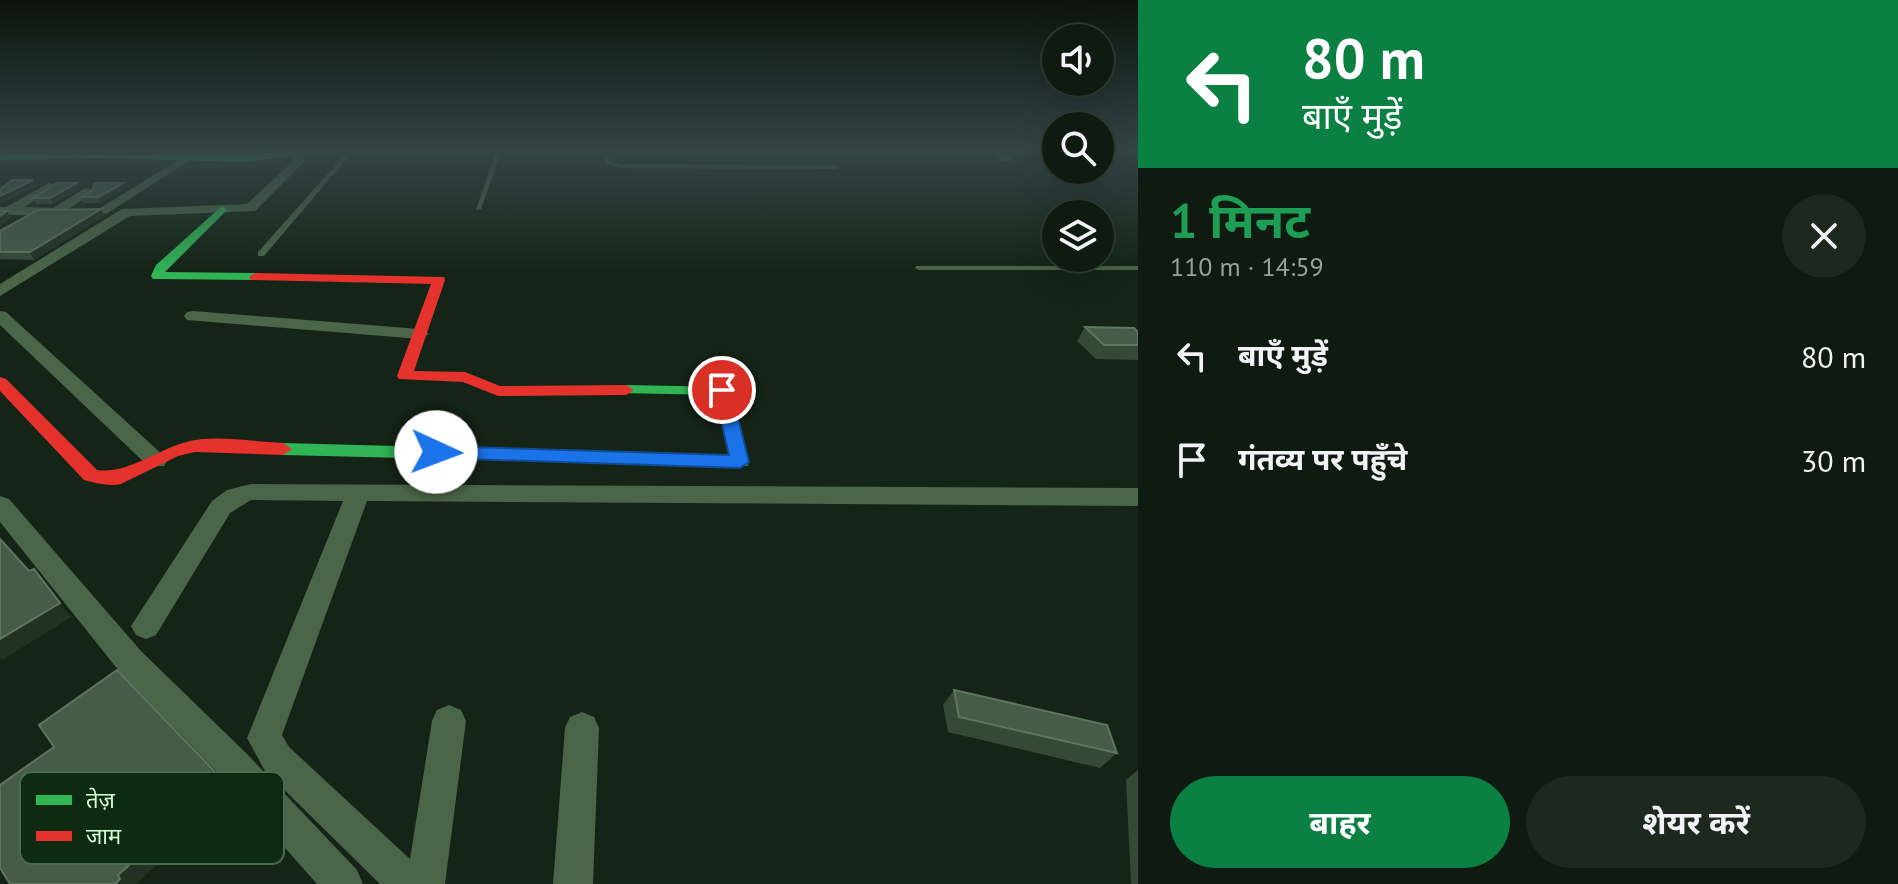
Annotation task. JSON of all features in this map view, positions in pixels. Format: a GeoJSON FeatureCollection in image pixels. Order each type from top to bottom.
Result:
{"type":"FeatureCollection","features":[{"type":"Feature","properties":{"kind":"street"},"geometry":{"type":"LineString","coordinates":[[5,211],[45,190]]}},
{"type":"Feature","properties":{"kind":"street"},"geometry":{"type":"LineString","coordinates":[[5,211],[105,210],[133,190]]}},
{"type":"Feature","properties":{"kind":"street"},"geometry":{"type":"LineString","coordinates":[[0,291],[121,214],[148,209],[250,208],[269,190]]}},
{"type":"Feature","properties":{"kind":"street"},"geometry":{"type":"LineString","coordinates":[[55,212],[89,191]]}},
{"type":"Feature","properties":{"kind":"street"},"geometry":{"type":"LineString","coordinates":[[148,209],[4,303],[0,314],[156,461]]}},
{"type":"Feature","properties":{"kind":"street"},"geometry":{"type":"LineString","coordinates":[[0,382],[91,475],[114,479],[173,451],[223,445],[740,462],[722,390],[498,391],[481,379],[469,377],[405,376],[439,280],[157,276],[160,268],[222,209]]}},
{"type":"Feature","properties":{"kind":"street"},"geometry":{"type":"LineString","coordinates":[[12,227],[37,212]]}},
{"type":"Feature","properties":{"kind":"street"},"geometry":{"type":"LineString","coordinates":[[0,270],[31,271]]}},
{"type":"Feature","properties":{"kind":"street"},"geometry":{"type":"LineString","coordinates":[[193,316],[420,334]]}},
{"type":"Feature","properties":{"kind":"street"},"geometry":{"type":"LineString","coordinates":[[146,626],[221,507],[236,496],[270,491],[1138,497]]}},
{"type":"Feature","properties":{"kind":"street"},"geometry":{"type":"LineString","coordinates":[[358,493],[264,738],[277,759],[408,884]]}},
{"type":"Feature","properties":{"kind":"street"},"geometry":{"type":"LineString","coordinates":[[0,505],[130,661],[240,772]]}},
{"type":"Feature","properties":{"kind":"street"},"geometry":{"type":"LineString","coordinates":[[425,884],[449,721]]}},
{"type":"Feature","properties":{"kind":"street"},"geometry":{"type":"LineString","coordinates":[[573,884],[582,728]]}},
{"type":"Feature","properties":{"kind":"street"},"geometry":{"type":"LineString","coordinates":[[284,820],[343,884]]}},
{"type":"Feature","properties":{"kind":"lane"},"geometry":{"type":"LineString","coordinates":[[261,254],[317,190]]}},
{"type":"Feature","properties":{"kind":"lane"},"geometry":{"type":"LineString","coordinates":[[478,209],[485,190]]}},
{"type":"Feature","properties":{"kind":"lane"},"geometry":{"type":"LineString","coordinates":[[919,268],[1138,268]]}},
{"type":"Feature","properties":{"kind":"building"},"geometry":{"type":"Polygon","coordinates":[[[45,190],[64,190],[50,198],[33,198],[45,190]]]}},
{"type":"Feature","properties":{"kind":"building"},"geometry":{"type":"Polygon","coordinates":[[[93,190],[111,190],[99,197],[81,197],[93,190]]]}},
{"type":"Feature","properties":{"kind":"building"},"geometry":{"type":"Polygon","coordinates":[[[101,209],[30,252],[0,252],[0,231],[38,210],[101,209]]]}},
{"type":"Feature","properties":{"kind":"building"},"geometry":{"type":"Polygon","coordinates":[[[1085,327],[1134,328],[1138,332],[1138,345],[1104,345],[1085,327]]]}},
{"type":"Feature","properties":{"kind":"building"},"geometry":{"type":"Polygon","coordinates":[[[0,539],[29,571],[34,569],[60,603],[0,639],[0,539]]]}},
{"type":"Feature","properties":{"kind":"building"},"geometry":{"type":"Polygon","coordinates":[[[117,670],[215,772],[20,772],[20,864],[130,864],[118,875],[120,879],[115,884],[10,884],[0,868],[0,785],[54,747],[39,725],[117,670]]]}},
{"type":"Feature","properties":{"kind":"building"},"geometry":{"type":"Polygon","coordinates":[[[954,690],[1107,725],[1117,753],[959,717],[954,690]]]}},
{"type":"Feature","properties":{"kind":"traffic: fast"},"geometry":{"type":"LineString","coordinates":[[222,209],[160,268],[157,276],[255,277]]}},
{"type":"Feature","properties":{"kind":"traffic: fast"},"geometry":{"type":"LineString","coordinates":[[283,449],[740,462],[722,390],[626,390]]}},
{"type":"Feature","properties":{"kind":"traffic: jam"},"geometry":{"type":"LineString","coordinates":[[255,277],[439,280],[405,376],[465,377],[498,391],[626,390]]}},
{"type":"Feature","properties":{"kind":"traffic: jam"},"geometry":{"type":"LineString","coordinates":[[0,382],[91,475],[114,479],[173,451],[195,446],[283,449]]}},
{"type":"Feature","properties":{"kind":"route"},"geometry":{"type":"LineString","coordinates":[[436,452],[740,462],[722,390]]}}]}
